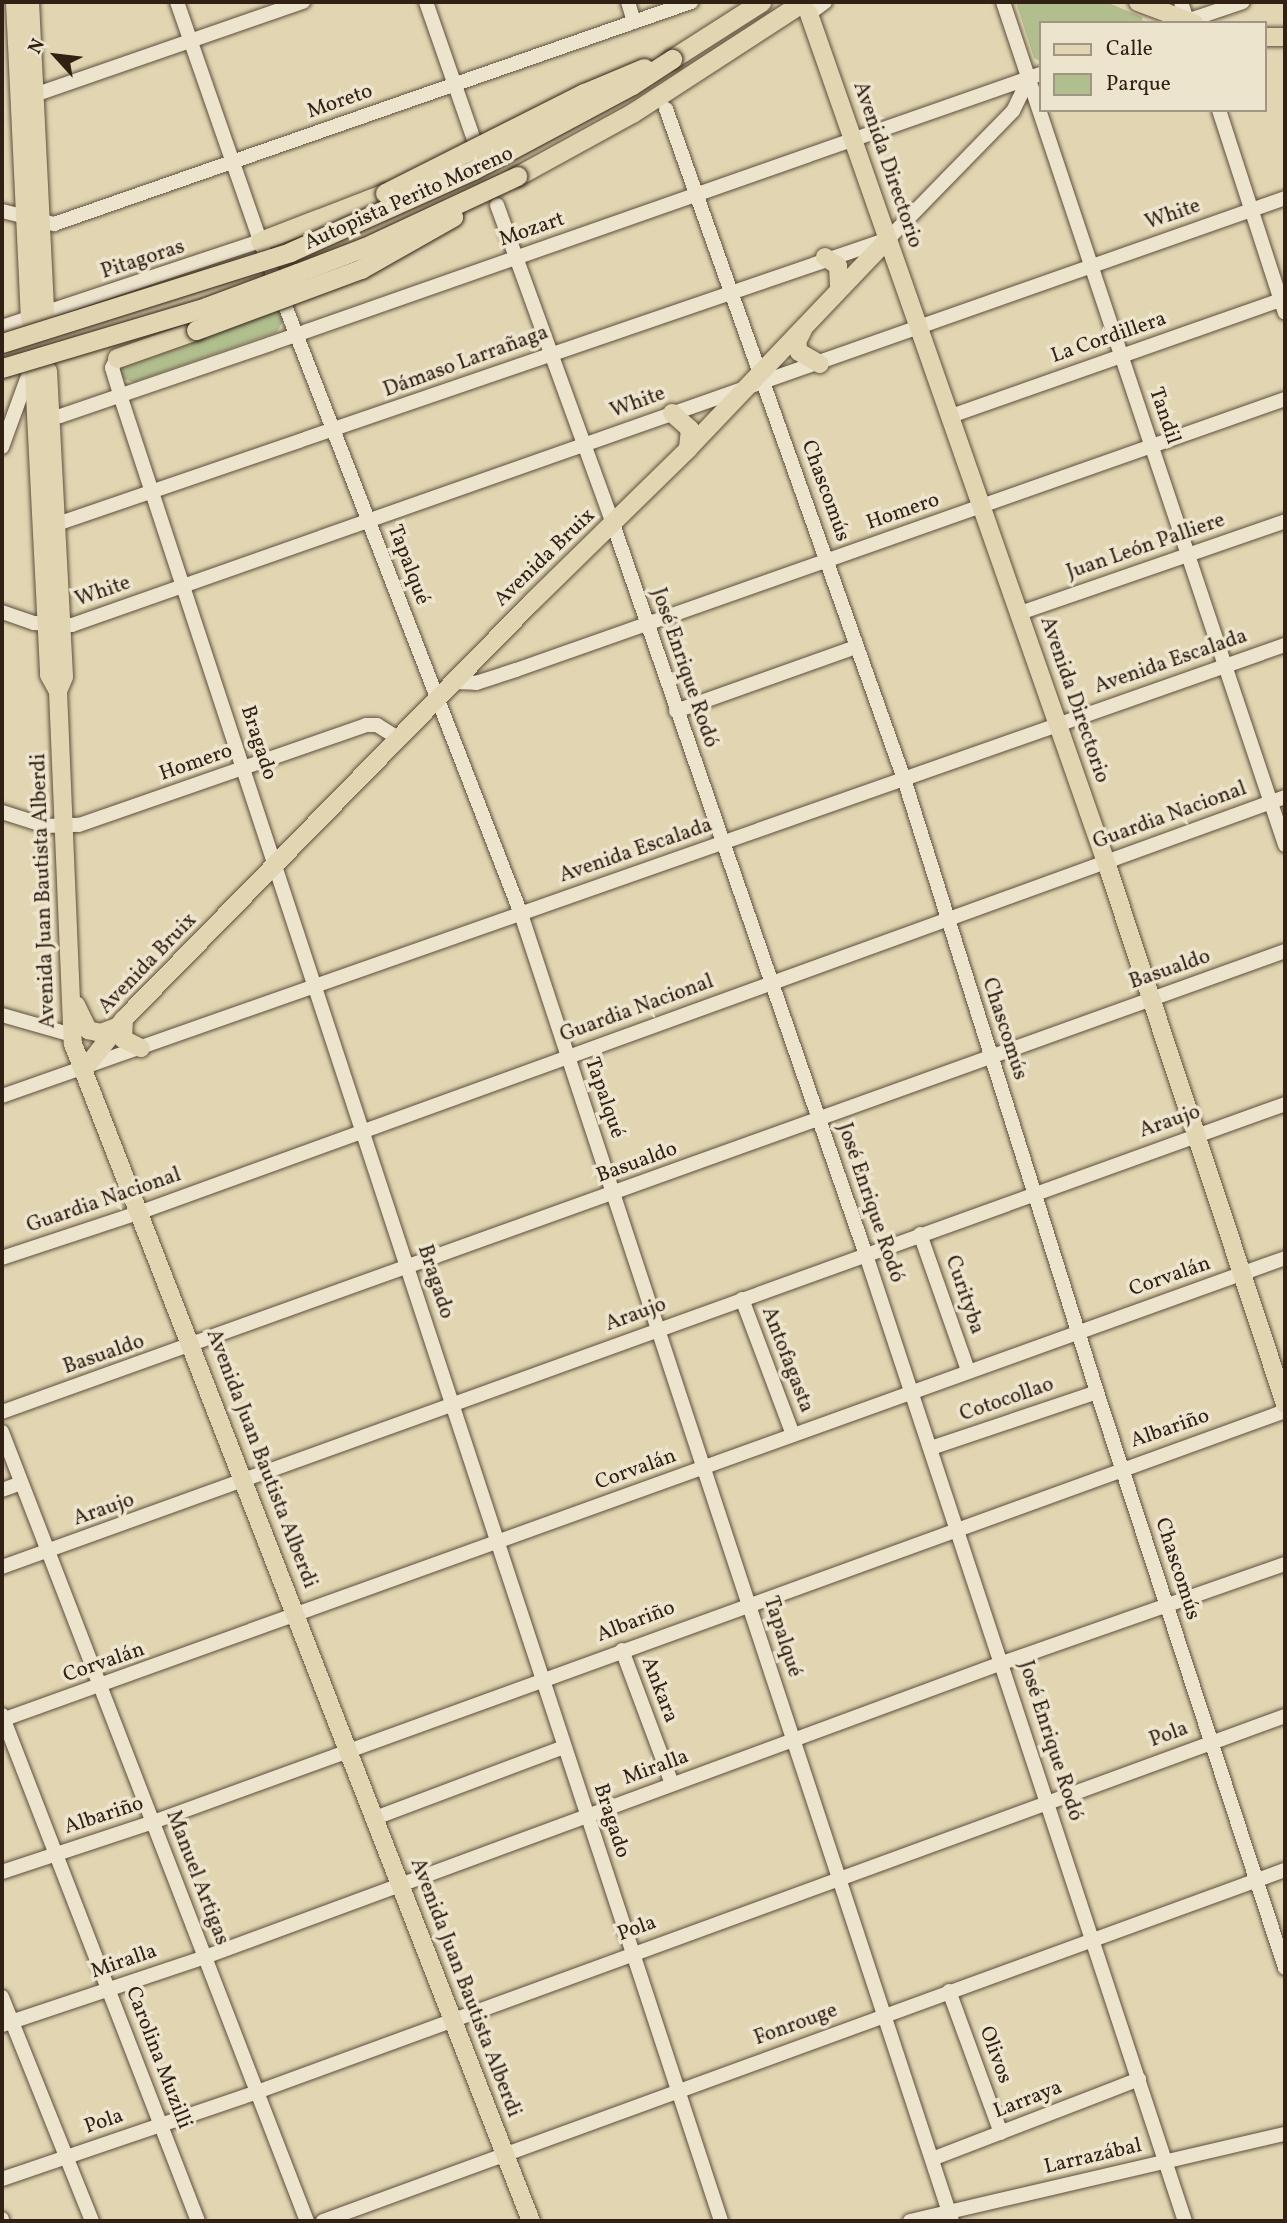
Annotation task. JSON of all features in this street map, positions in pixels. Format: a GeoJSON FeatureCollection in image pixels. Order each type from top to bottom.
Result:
{"type":"FeatureCollection","features":[{"type":"Feature","properties":{"kind":"highway","name":"Autopista Perito Moreno"},"geometry":{"type":"LineString","coordinates":[[2,343],[290,252],[473,170],[632,85],[761,2]]}},
{"type":"Feature","properties":{"kind":"highway","name":"Autopista Perito Moreno"},"geometry":{"type":"LineString","coordinates":[[2,368],[206,307],[308,269],[517,176],[632,113],[806,8]]}},
{"type":"Feature","properties":{"kind":"highway"},"geometry":{"type":"LineString","coordinates":[[260,242],[385,193],[584,93],[671,59]]}},
{"type":"Feature","properties":{"kind":"highway"},"geometry":{"type":"LineString","coordinates":[[117,358],[387,257],[517,176]]}},
{"type":"Feature","properties":{"kind":"main road"},"geometry":{"type":"LineString","coordinates":[[15,2],[38,317]]}},
{"type":"Feature","properties":{"kind":"main road"},"geometry":{"type":"LineString","coordinates":[[30,2],[34,95],[32,220]]}},
{"type":"Feature","properties":{"kind":"main road"},"geometry":{"type":"LineString","coordinates":[[1138,2],[1185,21]]}},
{"type":"Feature","properties":{"kind":"main road","name":"Avenida Directorio"},"geometry":{"type":"LineString","coordinates":[[806,8],[854,137],[1058,723],[1285,1404]]}},
{"type":"Feature","properties":{"kind":"main road"},"geometry":{"type":"LineString","coordinates":[[1266,37],[1285,37]]}},
{"type":"Feature","properties":{"kind":"main road","name":"Avenida Bruix"},"geometry":{"type":"LineString","coordinates":[[86,1067],[121,1023],[437,698],[746,389],[763,378],[839,288],[888,239]]}},
{"type":"Feature","properties":{"kind":"main road"},"geometry":{"type":"LineString","coordinates":[[825,257],[838,266],[839,288]]}},
{"type":"Feature","properties":{"kind":"main road"},"geometry":{"type":"LineString","coordinates":[[805,327],[799,336],[799,352],[820,364]]}},
{"type":"Feature","properties":{"kind":"main road","name":"Avenida Juan Bautista Alberdi"},"geometry":{"type":"LineString","coordinates":[[37,374],[57,524],[49,676],[58,691],[73,995],[72,1035],[531,2221]]}},
{"type":"Feature","properties":{"kind":"main road"},"geometry":{"type":"LineString","coordinates":[[672,413],[690,429],[688,449]]}},
{"type":"Feature","properties":{"kind":"main road","name":"Avenida Juan Bautista Alberdi"},"geometry":{"type":"LineString","coordinates":[[43,418],[53,624]]}},
{"type":"Feature","properties":{"kind":"main road"},"geometry":{"type":"LineString","coordinates":[[73,995],[88,1030],[101,1033],[121,1023],[123,1039],[141,1048]]}},
{"type":"Feature","properties":{"kind":"street","name":"Tapalqué"},"geometry":{"type":"LineString","coordinates":[[177,2],[295,335],[521,914],[951,2216]]}},
{"type":"Feature","properties":{"kind":"street"},"geometry":{"type":"LineString","coordinates":[[34,95],[303,2]]}},
{"type":"Feature","properties":{"kind":"street"},"geometry":{"type":"LineString","coordinates":[[426,2],[475,143]]}},
{"type":"Feature","properties":{"kind":"street"},"geometry":{"type":"LineString","coordinates":[[628,2],[634,22]]}},
{"type":"Feature","properties":{"kind":"street","name":"Moreto"},"geometry":{"type":"LineString","coordinates":[[2,211],[54,224],[691,2]]}},
{"type":"Feature","properties":{"kind":"street"},"geometry":{"type":"LineString","coordinates":[[806,8],[825,2]]}},
{"type":"Feature","properties":{"kind":"street","name":"Tandil"},"geometry":{"type":"LineString","coordinates":[[1003,2],[1035,76]]}},
{"type":"Feature","properties":{"kind":"street"},"geometry":{"type":"LineString","coordinates":[[1181,2],[1187,21]]}},
{"type":"Feature","properties":{"kind":"street"},"geometry":{"type":"LineString","coordinates":[[1190,21],[1242,2]]}},
{"type":"Feature","properties":{"kind":"street","name":"Mozart"},"geometry":{"type":"LineString","coordinates":[[43,418],[120,395],[295,335],[854,137],[1035,76]]}},
{"type":"Feature","properties":{"kind":"street","name":"Avenida Bruix"},"geometry":{"type":"LineString","coordinates":[[888,239],[1013,111],[1035,76]]}},
{"type":"Feature","properties":{"kind":"street","name":"Chascomús"},"geometry":{"type":"LineString","coordinates":[[666,110],[733,289],[904,779],[1097,1392],[1285,1968]]}},
{"type":"Feature","properties":{"kind":"street","name":"Tandil"},"geometry":{"type":"LineString","coordinates":[[1046,112],[1092,266],[1188,555],[1226,666],[1278,799],[1285,845]]}},
{"type":"Feature","properties":{"kind":"street"},"geometry":{"type":"LineString","coordinates":[[1220,112],[1283,307]]}},
{"type":"Feature","properties":{"kind":"street","name":"White"},"geometry":{"type":"LineString","coordinates":[[763,378],[820,364],[1285,198]]}},
{"type":"Feature","properties":{"kind":"street","name":"José Enrique Rodó"},"geometry":{"type":"LineString","coordinates":[[497,205],[582,445],[613,524],[645,625],[724,842],[866,1255],[1185,2221]]}},
{"type":"Feature","properties":{"kind":"street","name":"Dámaso Larrañaga"},"geometry":{"type":"LineString","coordinates":[[57,524],[335,432],[825,257],[888,239]]}},
{"type":"Feature","properties":{"kind":"street","name":"Pitagoras"},"geometry":{"type":"LineString","coordinates":[[38,317],[260,242]]}},
{"type":"Feature","properties":{"kind":"street","name":"La Cordillera"},"geometry":{"type":"LineString","coordinates":[[951,416],[1121,355],[1283,307]]}},
{"type":"Feature","properties":{"kind":"street"},"geometry":{"type":"LineString","coordinates":[[2,327],[38,317]]}},
{"type":"Feature","properties":{"kind":"street","name":"Bragado"},"geometry":{"type":"LineString","coordinates":[[117,358],[112,368],[120,395],[499,1543],[540,1681],[588,1816],[721,2221]]}},
{"type":"Feature","properties":{"kind":"street"},"geometry":{"type":"LineString","coordinates":[[2,447],[7,412],[37,374]]}},
{"type":"Feature","properties":{"kind":"street","name":"White"},"geometry":{"type":"LineString","coordinates":[[53,624],[184,587],[746,389]]}},
{"type":"Feature","properties":{"kind":"street","name":"Homero"},"geometry":{"type":"LineString","coordinates":[[453,682],[476,683],[1285,399]]}},
{"type":"Feature","properties":{"kind":"street","name":"Juan León Palliere"},"geometry":{"type":"LineString","coordinates":[[1020,613],[1285,521]]}},
{"type":"Feature","properties":{"kind":"street"},"geometry":{"type":"LineString","coordinates":[[2,612],[53,624]]}},
{"type":"Feature","properties":{"kind":"street","name":"Avenida Escalada"},"geometry":{"type":"LineString","coordinates":[[2,1097],[1285,645]]}},
{"type":"Feature","properties":{"kind":"street"},"geometry":{"type":"LineString","coordinates":[[677,711],[856,647]]}},
{"type":"Feature","properties":{"kind":"street","name":"Homero"},"geometry":{"type":"LineString","coordinates":[[2,812],[46,826],[64,826],[366,725],[377,725],[398,738]]}},
{"type":"Feature","properties":{"kind":"street","name":"Guardia Nacional"},"geometry":{"type":"LineString","coordinates":[[2,1258],[141,1212],[1278,799]]}},
{"type":"Feature","properties":{"kind":"street","name":"Basualdo"},"geometry":{"type":"LineString","coordinates":[[2,1412],[193,1346],[990,1055],[1285,951]]}},
{"type":"Feature","properties":{"kind":"street"},"geometry":{"type":"LineString","coordinates":[[2,1015],[72,1035]]}},
{"type":"Feature","properties":{"kind":"street","name":"Araujo"},"geometry":{"type":"LineString","coordinates":[[2,1567],[245,1482],[920,1234],[1285,1104]]}},
{"type":"Feature","properties":{"kind":"street","name":"Curityba"},"geometry":{"type":"LineString","coordinates":[[920,1234],[968,1370]]}},
{"type":"Feature","properties":{"kind":"street","name":"Corvalán"},"geometry":{"type":"LineString","coordinates":[[2,1718],[101,1687],[968,1370],[1285,1258]]}},
{"type":"Feature","properties":{"kind":"street","name":"Antofagasta"},"geometry":{"type":"LineString","coordinates":[[742,1299],[793,1435]]}},
{"type":"Feature","properties":{"kind":"street","name":"Cotocollao"},"geometry":{"type":"LineString","coordinates":[[931,1448],[1097,1392]]}},
{"type":"Feature","properties":{"kind":"street","name":"Albariño"},"geometry":{"type":"LineString","coordinates":[[2,1872],[153,1822],[749,1602],[1285,1411]]}},
{"type":"Feature","properties":{"kind":"street","name":"Manuel Artigas"},"geometry":{"type":"LineString","coordinates":[[2,1432],[307,2221]]}},
{"type":"Feature","properties":{"kind":"street"},"geometry":{"type":"LineString","coordinates":[[2,1490],[21,1483]]}},
{"type":"Feature","properties":{"kind":"street","name":"Miralla"},"geometry":{"type":"LineString","coordinates":[[7,2023],[205,1956],[1002,1662],[1285,1564]]}},
{"type":"Feature","properties":{"kind":"street","name":"Ankara"},"geometry":{"type":"LineString","coordinates":[[622,1650],[672,1784]]}},
{"type":"Feature","properties":{"kind":"street","name":"Pola"},"geometry":{"type":"LineString","coordinates":[[2,2179],[257,2092],[1285,1716]]}},
{"type":"Feature","properties":{"kind":"street","name":"Carolina Muzilli"},"geometry":{"type":"LineString","coordinates":[[2,1718],[198,2221]]}},
{"type":"Feature","properties":{"kind":"street"},"geometry":{"type":"LineString","coordinates":[[375,1818],[564,1747]]}},
{"type":"Feature","properties":{"kind":"street","name":"Fonrouge"},"geometry":{"type":"LineString","coordinates":[[323,2221],[1285,1870]]}},
{"type":"Feature","properties":{"kind":"street","name":"Olivos"},"geometry":{"type":"LineString","coordinates":[[949,1991],[1001,2133]]}},
{"type":"Feature","properties":{"kind":"street"},"geometry":{"type":"LineString","coordinates":[[2,1997],[7,2023],[92,2221]]}},
{"type":"Feature","properties":{"kind":"street","name":"Larraya"},"geometry":{"type":"LineString","coordinates":[[932,2159],[1139,2079]]}},
{"type":"Feature","properties":{"kind":"street","name":"Larrazábal"},"geometry":{"type":"LineString","coordinates":[[910,2221],[951,2216],[1166,2161],[1285,2134]]}},
{"type":"Feature","properties":{"kind":"green space"},"geometry":{"type":"Polygon","coordinates":[[[1016,2],[1106,2],[1142,17],[1143,21],[1038,21],[1038,60],[1034,58],[1016,2]]]}},
{"type":"Feature","properties":{"kind":"green space"},"geometry":{"type":"Polygon","coordinates":[[[279,307],[284,319],[277,332],[134,382],[123,379],[118,367],[279,307]]]}}]}
